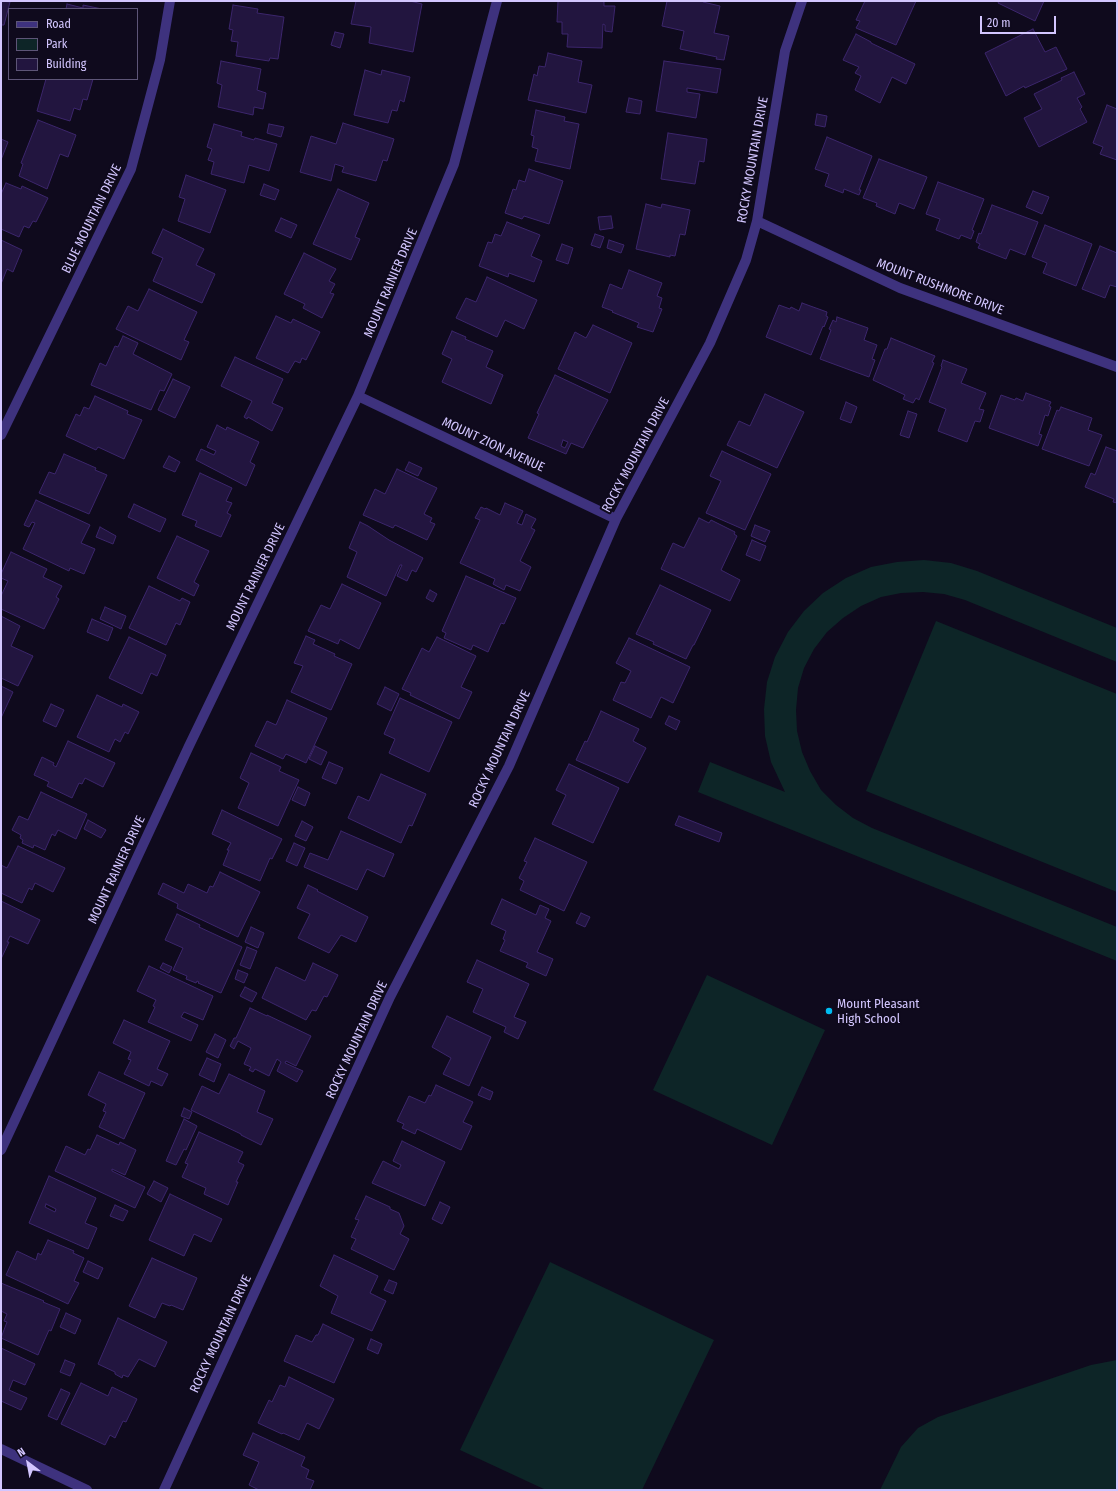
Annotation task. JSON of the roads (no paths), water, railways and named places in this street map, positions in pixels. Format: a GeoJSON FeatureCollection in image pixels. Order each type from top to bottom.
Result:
{"type":"FeatureCollection","features":[{"type":"Feature","properties":{"kind":"street","name":"BLUE MOUNTAIN DRIVE"},"geometry":{"type":"LineString","coordinates":[[1,435],[131,169],[160,60],[170,1]]}},
{"type":"Feature","properties":{"kind":"street","name":"MOUNT RAINIER DRIVE"},"geometry":{"type":"LineString","coordinates":[[1,1150],[193,739],[358,396],[454,164],[497,1]]}},
{"type":"Feature","properties":{"kind":"street","name":"ROCKY MOUNTAIN DRIVE"},"geometry":{"type":"LineString","coordinates":[[164,1490],[390,997],[509,766],[616,518],[710,343],[746,260],[757,221],[785,52],[802,1]]}},
{"type":"Feature","properties":{"kind":"street","name":"MOUNT RUSHMORE DRIVE"},"geometry":{"type":"LineString","coordinates":[[757,221],[900,288],[1117,367]]}},
{"type":"Feature","properties":{"kind":"street","name":"MOUNT ZION AVENUE"},"geometry":{"type":"LineString","coordinates":[[358,396],[616,518]]}},
{"type":"Feature","properties":{"kind":"street"},"geometry":{"type":"LineString","coordinates":[[1,1449],[87,1490]]}},
{"type":"Feature","properties":{"kind":"place","name":"Mount Pleasant High School"},"geometry":{"type":"Point","coordinates":[829,1011]}}]}
